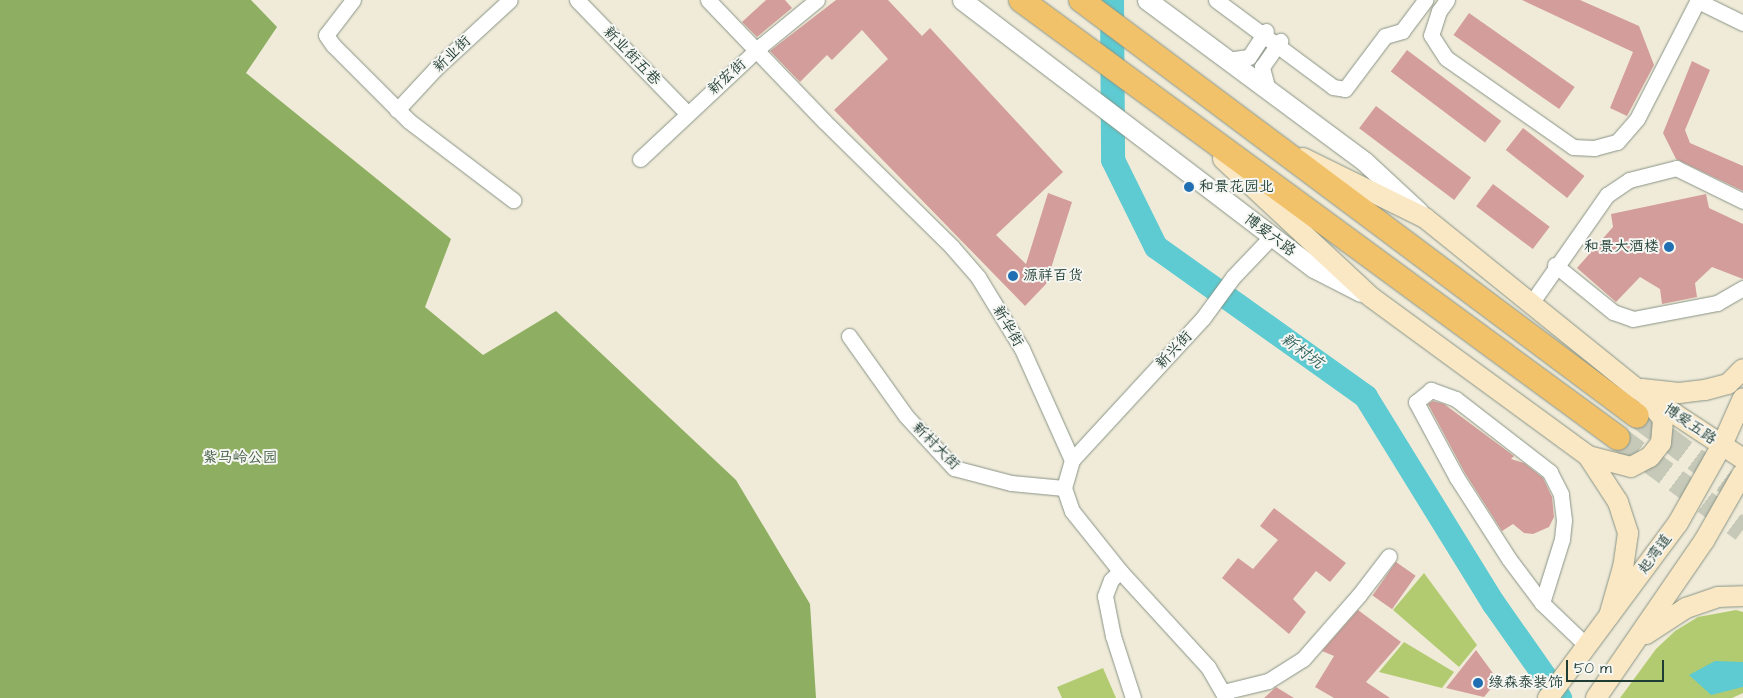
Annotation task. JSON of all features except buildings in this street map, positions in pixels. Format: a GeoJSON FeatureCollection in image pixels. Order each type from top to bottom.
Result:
{"type":"FeatureCollection","features":[{"type":"Feature","properties":{"kind":"highway"},"geometry":{"type":"LineString","coordinates":[[1020,0],[1618,438]]}},
{"type":"Feature","properties":{"kind":"highway"},"geometry":{"type":"LineString","coordinates":[[1081,0],[1637,416]]}},
{"type":"Feature","properties":{"kind":"main road"},"geometry":{"type":"LineString","coordinates":[[1176,115],[1371,297]]}},
{"type":"Feature","properties":{"kind":"main road"},"geometry":{"type":"LineString","coordinates":[[1266,139],[1425,218],[1638,389],[1663,419],[1661,442],[1650,457],[1632,467],[1588,456]]}},
{"type":"Feature","properties":{"kind":"main road","name":"博爱六路"},"geometry":{"type":"LineString","coordinates":[[1371,297],[1588,456]]}},
{"type":"Feature","properties":{"kind":"main road"},"geometry":{"type":"LineString","coordinates":[[1638,389],[1679,393],[1706,390],[1728,384],[1743,369]]}},
{"type":"Feature","properties":{"kind":"main road","name":"博爱五路"},"geometry":{"type":"LineString","coordinates":[[1638,389],[1743,459]]}},
{"type":"Feature","properties":{"kind":"main road","name":"起湾道"},"geometry":{"type":"LineString","coordinates":[[1548,698],[1678,523],[1722,445],[1743,398]]}},
{"type":"Feature","properties":{"kind":"main road"},"geometry":{"type":"LineString","coordinates":[[1588,456],[1618,502],[1628,533],[1623,567],[1609,616]]}},
{"type":"Feature","properties":{"kind":"main road"},"geometry":{"type":"LineString","coordinates":[[1596,698],[1704,541],[1743,473]]}},
{"type":"Feature","properties":{"kind":"main road"},"geometry":{"type":"LineString","coordinates":[[1638,639],[1686,608],[1718,597],[1743,596]]}},
{"type":"Feature","properties":{"kind":"street"},"geometry":{"type":"LineString","coordinates":[[353,0],[326,35],[397,110],[513,200]]}},
{"type":"Feature","properties":{"kind":"street","name":"新业街"},"geometry":{"type":"LineString","coordinates":[[397,110],[436,68],[510,0]]}},
{"type":"Feature","properties":{"kind":"street","name":"新业街五巷"},"geometry":{"type":"LineString","coordinates":[[577,0],[687,113]]}},
{"type":"Feature","properties":{"kind":"street","name":"新华街"},"geometry":{"type":"LineString","coordinates":[[708,0],[952,247],[978,277],[1022,349],[1072,460]]}},
{"type":"Feature","properties":{"kind":"street","name":"新宏街"},"geometry":{"type":"LineString","coordinates":[[640,159],[756,50],[817,0]]}},
{"type":"Feature","properties":{"kind":"street","name":"博爱六路"},"geometry":{"type":"LineString","coordinates":[[962,0],[1314,268],[1371,297]]}},
{"type":"Feature","properties":{"kind":"street"},"geometry":{"type":"LineString","coordinates":[[1216,0],[1265,33]]}},
{"type":"Feature","properties":{"kind":"street"},"geometry":{"type":"LineString","coordinates":[[1225,0],[1333,87],[1344,88],[1384,36],[1402,31],[1425,0]]}},
{"type":"Feature","properties":{"kind":"street"},"geometry":{"type":"LineString","coordinates":[[1278,43],[1334,82],[1344,82],[1381,33],[1400,27],[1420,0]]}},
{"type":"Feature","properties":{"kind":"street"},"geometry":{"type":"LineString","coordinates":[[1447,0],[1439,10],[1431,36],[1446,58],[1573,147],[1594,148],[1618,142],[1637,119],[1698,0],[1743,23]]}},
{"type":"Feature","properties":{"kind":"street"},"geometry":{"type":"LineString","coordinates":[[1149,2],[1364,162],[1425,218]]}},
{"type":"Feature","properties":{"kind":"street"},"geometry":{"type":"LineString","coordinates":[[1227,60],[1250,57],[1265,33]]}},
{"type":"Feature","properties":{"kind":"street"},"geometry":{"type":"LineString","coordinates":[[1268,90],[1262,66],[1278,43]]}},
{"type":"Feature","properties":{"kind":"street"},"geometry":{"type":"LineString","coordinates":[[1532,302],[1556,265],[1607,195],[1629,180],[1676,168],[1743,201]]}},
{"type":"Feature","properties":{"kind":"street","name":"新兴街"},"geometry":{"type":"LineString","coordinates":[[1072,460],[1213,305],[1233,278],[1272,236]]}},
{"type":"Feature","properties":{"kind":"street"},"geometry":{"type":"LineString","coordinates":[[1556,265],[1613,312],[1633,319],[1717,303],[1743,288]]}},
{"type":"Feature","properties":{"kind":"street","name":"新村大街"},"geometry":{"type":"LineString","coordinates":[[849,336],[906,416],[954,468],[1011,482],[1064,488]]}},
{"type":"Feature","properties":{"kind":"street"},"geometry":{"type":"LineString","coordinates":[[1542,603],[1562,540],[1564,520],[1561,494],[1550,472],[1456,400],[1431,390],[1416,402],[1491,533],[1542,603],[1586,645]]}},
{"type":"Feature","properties":{"kind":"street"},"geometry":{"type":"LineString","coordinates":[[1072,460],[1064,488],[1072,510],[1120,571],[1208,667],[1225,695],[1268,681],[1303,659],[1389,556]]}},
{"type":"Feature","properties":{"kind":"street"},"geometry":{"type":"LineString","coordinates":[[1120,571],[1111,580],[1105,596],[1113,636],[1133,698]]}},
{"type":"Feature","properties":{"kind":"green space","name":"紫马岭公园"},"geometry":{"type":"Polygon","coordinates":[[[0,0],[251,0],[277,27],[246,73],[451,239],[425,307],[483,355],[556,311],[736,480],[810,604],[816,698],[0,698],[0,0]]]}},
{"type":"Feature","properties":{"kind":"green space"},"geometry":{"type":"Polygon","coordinates":[[[1424,573],[1477,645],[1459,667],[1393,610],[1424,573]]]}},
{"type":"Feature","properties":{"kind":"green space"},"geometry":{"type":"Polygon","coordinates":[[[1736,610],[1743,612],[1743,693],[1732,698],[1620,698],[1656,649],[1675,631],[1698,617],[1736,610]]]}},
{"type":"Feature","properties":{"kind":"green space"},"geometry":{"type":"Polygon","coordinates":[[[1404,642],[1454,672],[1442,688],[1379,672],[1404,642]]]}},
{"type":"Feature","properties":{"kind":"green space"},"geometry":{"type":"Polygon","coordinates":[[[1103,668],[1116,698],[1062,698],[1057,687],[1103,668]]]}},
{"type":"Feature","properties":{"kind":"water"},"geometry":{"type":"Polygon","coordinates":[[[1715,661],[1743,662],[1743,687],[1711,695],[1689,675],[1715,661]]]}},
{"type":"Feature","properties":{"kind":"waterway","name":"新村坑"},"geometry":{"type":"LineString","coordinates":[[1112,0],[1113,160],[1156,247],[1366,397],[1494,604],[1560,698]]}},
{"type":"Feature","properties":{"kind":"tunnel"},"geometry":{"type":"LineString","coordinates":[[1637,416],[1743,495]]}},
{"type":"Feature","properties":{"kind":"tunnel"},"geometry":{"type":"LineString","coordinates":[[1618,438],[1743,530]]}},
{"type":"Feature","properties":{"kind":"place","name":"和景花园北"},"geometry":{"type":"Point","coordinates":[1189,187]}},
{"type":"Feature","properties":{"kind":"place","name":"和景大酒楼"},"geometry":{"type":"Point","coordinates":[1669,247]}},
{"type":"Feature","properties":{"kind":"place","name":"源祥百货"},"geometry":{"type":"Point","coordinates":[1013,276]}},
{"type":"Feature","properties":{"kind":"place","name":"绿森泰装饰"},"geometry":{"type":"Point","coordinates":[1478,683]}}]}
